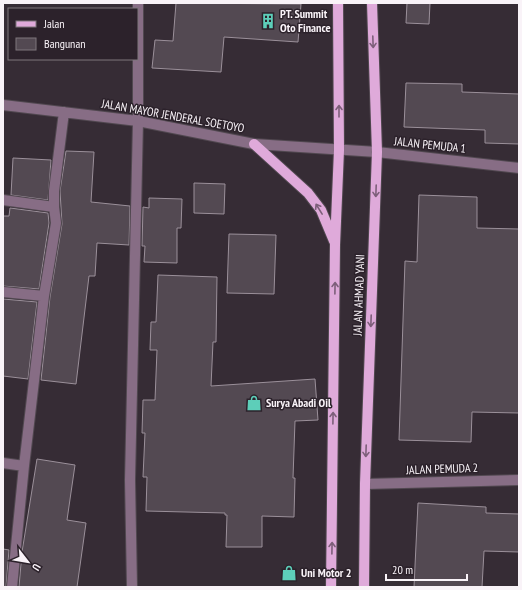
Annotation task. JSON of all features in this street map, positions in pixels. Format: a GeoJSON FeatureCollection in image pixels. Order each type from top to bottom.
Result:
{"type":"FeatureCollection","features":[{"type":"Feature","properties":{"kind":"main road","name":"JALAN AHMAD YANI"},"geometry":{"type":"LineString","coordinates":[[331,587],[335,245],[339,150],[338,3]]}},
{"type":"Feature","properties":{"kind":"main road","name":"JALAN AHMAD YANI"},"geometry":{"type":"LineString","coordinates":[[364,587],[365,484],[377,152],[372,3]]}},
{"type":"Feature","properties":{"kind":"main road"},"geometry":{"type":"LineString","coordinates":[[254,144],[308,193],[321,210],[335,245]]}},
{"type":"Feature","properties":{"kind":"street"},"geometry":{"type":"LineString","coordinates":[[132,587],[130,480],[138,121],[138,3]]}},
{"type":"Feature","properties":{"kind":"street","name":"JALAN MAYOR JENDERAL SOETOYO"},"geometry":{"type":"LineString","coordinates":[[3,105],[138,121],[254,144],[339,150]]}},
{"type":"Feature","properties":{"kind":"street"},"geometry":{"type":"LineString","coordinates":[[12,587],[24,466],[44,296],[56,224],[54,192],[64,112]]}},
{"type":"Feature","properties":{"kind":"street","name":"JALAN PEMUDA 1"},"geometry":{"type":"LineString","coordinates":[[339,150],[377,152],[519,168]]}},
{"type":"Feature","properties":{"kind":"street"},"geometry":{"type":"LineString","coordinates":[[3,200],[54,207]]}},
{"type":"Feature","properties":{"kind":"street"},"geometry":{"type":"LineString","coordinates":[[3,292],[44,296]]}},
{"type":"Feature","properties":{"kind":"street"},"geometry":{"type":"LineString","coordinates":[[3,462],[24,466]]}},
{"type":"Feature","properties":{"kind":"street","name":"JALAN PEMUDA 2"},"geometry":{"type":"LineString","coordinates":[[365,484],[519,480]]}},
{"type":"Feature","properties":{"kind":"building"},"geometry":{"type":"Polygon","coordinates":[[[176,3],[301,4],[298,42],[224,37],[221,72],[152,68],[155,40],[173,41],[176,3]]]}},
{"type":"Feature","properties":{"kind":"building"},"geometry":{"type":"Polygon","coordinates":[[[407,3],[430,3],[429,24],[406,23],[407,3]]]}},
{"type":"Feature","properties":{"kind":"building"},"geometry":{"type":"Polygon","coordinates":[[[406,83],[462,84],[462,92],[519,94],[519,144],[485,143],[485,130],[404,127],[406,83]]]}},
{"type":"Feature","properties":{"kind":"building"},"geometry":{"type":"Polygon","coordinates":[[[66,151],[94,152],[91,202],[130,206],[129,245],[97,243],[95,276],[89,276],[76,384],[41,380],[50,297],[62,224],[60,191],[66,151]]]}},
{"type":"Feature","properties":{"kind":"building"},"geometry":{"type":"Polygon","coordinates":[[[13,158],[51,160],[48,200],[11,195],[13,158]]]}},
{"type":"Feature","properties":{"kind":"building"},"geometry":{"type":"Polygon","coordinates":[[[194,183],[225,184],[224,214],[194,213],[194,183]]]}},
{"type":"Feature","properties":{"kind":"building"},"geometry":{"type":"Polygon","coordinates":[[[419,195],[477,197],[477,228],[519,229],[519,413],[472,412],[471,442],[399,440],[405,261],[417,262],[419,195]]]}},
{"type":"Feature","properties":{"kind":"building"},"geometry":{"type":"Polygon","coordinates":[[[149,198],[182,199],[181,228],[177,228],[177,263],[144,262],[145,246],[142,246],[143,207],[149,208],[149,198]]]}},
{"type":"Feature","properties":{"kind":"building"},"geometry":{"type":"Polygon","coordinates":[[[10,208],[48,213],[49,223],[39,289],[3,286],[3,216],[9,216],[10,208]]]}},
{"type":"Feature","properties":{"kind":"building"},"geometry":{"type":"Polygon","coordinates":[[[229,234],[276,235],[274,294],[227,293],[229,234]]]}},
{"type":"Feature","properties":{"kind":"building"},"geometry":{"type":"Polygon","coordinates":[[[158,275],[217,277],[216,342],[213,342],[211,386],[315,379],[318,420],[295,421],[293,478],[295,478],[294,517],[262,516],[262,547],[226,547],[227,515],[225,515],[225,513],[146,511],[147,477],[143,477],[145,433],[142,433],[143,400],[155,400],[157,350],[150,350],[151,322],[156,322],[158,275]]]}},
{"type":"Feature","properties":{"kind":"building"},"geometry":{"type":"Polygon","coordinates":[[[3,299],[37,302],[28,379],[3,376],[3,299]]]}},
{"type":"Feature","properties":{"kind":"building"},"geometry":{"type":"Polygon","coordinates":[[[37,459],[75,465],[67,520],[86,523],[77,587],[19,587],[22,552],[37,459]]]}},
{"type":"Feature","properties":{"kind":"building"},"geometry":{"type":"Polygon","coordinates":[[[418,503],[486,507],[486,513],[519,514],[519,552],[484,551],[482,587],[414,587],[418,503]]]}},
{"type":"Feature","properties":{"kind":"building"},"geometry":{"type":"Polygon","coordinates":[[[3,549],[9,550],[6,587],[3,587],[3,549]]]}},
{"type":"Feature","properties":{"kind":"place","name":"PT. Summit Oto Finance"},"geometry":{"type":"Point","coordinates":[268,21]}},
{"type":"Feature","properties":{"kind":"place","name":"Surya Abadi Oil"},"geometry":{"type":"Point","coordinates":[254,403]}},
{"type":"Feature","properties":{"kind":"place","name":"Uni Motor 2"},"geometry":{"type":"Point","coordinates":[289,573]}}]}
